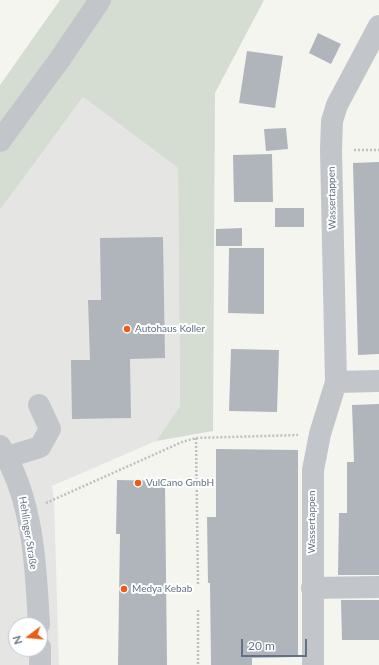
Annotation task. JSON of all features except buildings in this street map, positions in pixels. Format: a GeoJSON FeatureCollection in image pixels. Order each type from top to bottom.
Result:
{"type":"FeatureCollection","features":[{"type":"Feature","properties":{"kind":"street"},"geometry":{"type":"LineString","coordinates":[[0,141],[60,59],[100,0]]}},
{"type":"Feature","properties":{"kind":"street","name":"Wassertappen"},"geometry":{"type":"LineString","coordinates":[[313,665],[313,470],[320,434],[336,382],[331,158],[332,121],[337,105],[379,26]]}},
{"type":"Feature","properties":{"kind":"street"},"geometry":{"type":"LineString","coordinates":[[336,382],[379,381]]}},
{"type":"Feature","properties":{"kind":"street"},"geometry":{"type":"LineString","coordinates":[[3,452],[40,447],[50,429],[39,405]]}},
{"type":"Feature","properties":{"kind":"street","name":"Hehlinger Straße"},"geometry":{"type":"LineString","coordinates":[[3,452],[20,488],[26,512],[32,546],[38,617]]}},
{"type":"Feature","properties":{"kind":"street"},"geometry":{"type":"LineString","coordinates":[[312,588],[379,587]]}},
{"type":"Feature","properties":{"kind":"path"},"geometry":{"type":"LineString","coordinates":[[26,512],[182,442],[196,438],[320,434]]}},
{"type":"Feature","properties":{"kind":"path"},"geometry":{"type":"LineString","coordinates":[[196,438],[198,585]]}},
{"type":"Feature","properties":{"kind":"path"},"geometry":{"type":"LineString","coordinates":[[198,610],[198,665]]}},
{"type":"Feature","properties":{"kind":"shaded area"},"geometry":{"type":"Polygon","coordinates":[[[60,0],[264,0],[215,93],[213,431],[156,441],[180,406],[178,168],[83,97],[0,210],[0,85],[60,0]]]}},
{"type":"Feature","properties":{"kind":"shaded area"},"geometry":{"type":"Polygon","coordinates":[[[83,97],[178,168],[180,406],[156,441],[52,486],[54,501],[59,665],[0,665],[0,210],[83,97]]]}},
{"type":"Feature","properties":{"kind":"place","name":"Autohaus Koller"},"geometry":{"type":"Point","coordinates":[127,329]}},
{"type":"Feature","properties":{"kind":"place","name":"VulCano GmbH"},"geometry":{"type":"Point","coordinates":[138,483]}},
{"type":"Feature","properties":{"kind":"place","name":"Medya Kebab"},"geometry":{"type":"Point","coordinates":[124,589]}}]}
